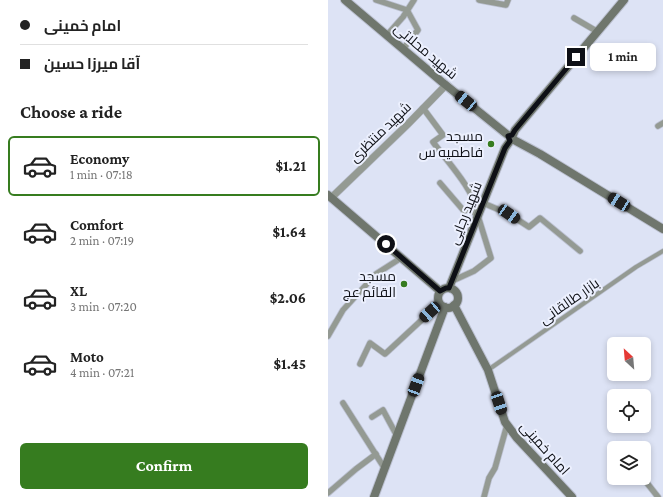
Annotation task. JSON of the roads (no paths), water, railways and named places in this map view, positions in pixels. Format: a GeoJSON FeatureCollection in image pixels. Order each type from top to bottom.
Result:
{"type":"FeatureCollection","features":[{"type":"Feature","properties":{"kind":"main road","name":"شهید محلاتی"},"geometry":{"type":"LineString","coordinates":[[348,0],[510,140],[540,154],[663,229]]}},
{"type":"Feature","properties":{"kind":"main road","name":"شهید رجایی"},"geometry":{"type":"LineString","coordinates":[[451,284],[478,215],[515,130],[624,0]]}},
{"type":"Feature","properties":{"kind":"main road"},"geometry":{"type":"LineString","coordinates":[[329,196],[440,291]]}},
{"type":"Feature","properties":{"kind":"main road"},"geometry":{"type":"LineString","coordinates":[[451,284],[455,291],[457,300],[454,305],[448,307],[442,305],[438,297],[440,291],[451,284]]}},
{"type":"Feature","properties":{"kind":"main road"},"geometry":{"type":"LineString","coordinates":[[374,497],[397,436],[442,305]]}},
{"type":"Feature","properties":{"kind":"main road","name":"امام خمینی"},"geometry":{"type":"LineString","coordinates":[[454,305],[488,370],[505,422],[517,438],[572,497]]}},
{"type":"Feature","properties":{"kind":"street"},"geometry":{"type":"LineString","coordinates":[[376,0],[408,10],[418,30],[403,48]]}},
{"type":"Feature","properties":{"kind":"street"},"geometry":{"type":"LineString","coordinates":[[387,35],[404,17],[414,0]]}},
{"type":"Feature","properties":{"kind":"street"},"geometry":{"type":"LineString","coordinates":[[479,0],[506,5],[508,0]]}},
{"type":"Feature","properties":{"kind":"street"},"geometry":{"type":"LineString","coordinates":[[574,18],[598,32]]}},
{"type":"Feature","properties":{"kind":"street","name":"شهید منتظری"},"geometry":{"type":"LineString","coordinates":[[329,196],[446,85]]}},
{"type":"Feature","properties":{"kind":"street"},"geometry":{"type":"LineString","coordinates":[[423,108],[443,135],[433,142],[450,166],[461,178],[476,204],[491,258],[474,271],[451,284]]}},
{"type":"Feature","properties":{"kind":"street"},"geometry":{"type":"LineString","coordinates":[[440,183],[464,211],[470,209],[478,215]]}},
{"type":"Feature","properties":{"kind":"street"},"geometry":{"type":"LineString","coordinates":[[483,203],[509,214],[530,227],[540,218],[580,251]]}},
{"type":"Feature","properties":{"kind":"street","name":"بازار طالقانی"},"geometry":{"type":"LineString","coordinates":[[488,370],[636,267],[663,252]]}},
{"type":"Feature","properties":{"kind":"street"},"geometry":{"type":"LineString","coordinates":[[328,336],[343,310],[376,274],[401,258]]}},
{"type":"Feature","properties":{"kind":"street"},"geometry":{"type":"LineString","coordinates":[[360,364],[370,343],[385,354],[442,305]]}},
{"type":"Feature","properties":{"kind":"street"},"geometry":{"type":"LineString","coordinates":[[343,403],[384,469]]}},
{"type":"Feature","properties":{"kind":"street"},"geometry":{"type":"LineString","coordinates":[[372,418],[383,410],[397,436]]}},
{"type":"Feature","properties":{"kind":"street"},"geometry":{"type":"LineString","coordinates":[[484,497],[489,478],[495,468],[507,425]]}},
{"type":"Feature","properties":{"kind":"street"},"geometry":{"type":"LineString","coordinates":[[328,493],[356,468],[376,454]]}},
{"type":"Feature","properties":{"kind":"street"},"geometry":{"type":"LineString","coordinates":[[649,485],[658,497]]}},
{"type":"Feature","properties":{"kind":"place","name":"مسجد فاطمیه س"},"geometry":{"type":"Point","coordinates":[491,144]}},
{"type":"Feature","properties":{"kind":"place","name":"مسجد القائم عج"},"geometry":{"type":"Point","coordinates":[404,284]}}]}
